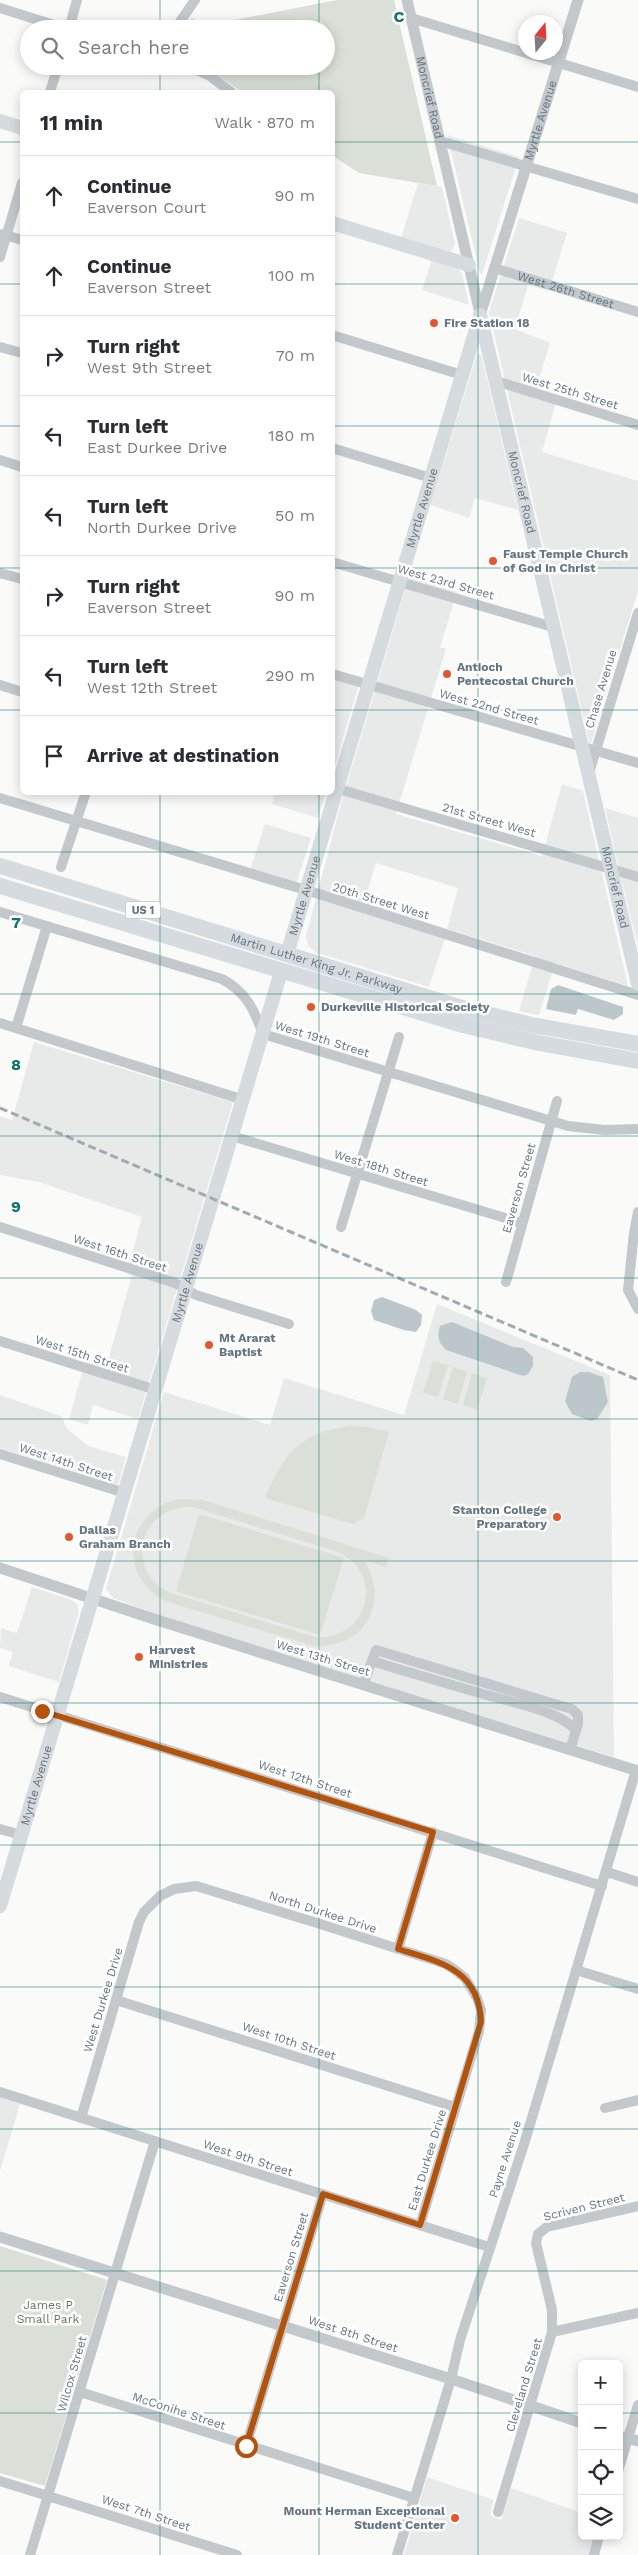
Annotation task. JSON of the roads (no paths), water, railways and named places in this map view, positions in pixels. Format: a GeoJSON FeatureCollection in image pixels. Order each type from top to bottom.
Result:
{"type":"FeatureCollection","features":[{"type":"Feature","properties":{"kind":"highway","name":"Martin Luther King Jr. Parkway"},"geometry":{"type":"LineString","coordinates":[[0,866],[482,1013],[532,1025],[638,1044]]}},
{"type":"Feature","properties":{"kind":"highway","name":"Martin Luther King Jr. Parkway"},"geometry":{"type":"LineString","coordinates":[[0,886],[281,972],[499,1035],[638,1061]]}},
{"type":"Feature","properties":{"kind":"main road"},"geometry":{"type":"LineString","coordinates":[[0,121],[20,127]]}},
{"type":"Feature","properties":{"kind":"main road"},"geometry":{"type":"LineString","coordinates":[[335,224],[469,266]]}},
{"type":"Feature","properties":{"kind":"main road","name":"Myrtle Avenue"},"geometry":{"type":"LineString","coordinates":[[335,788],[369,684],[480,315]]}},
{"type":"Feature","properties":{"kind":"main road","name":"Moncrief Road"},"geometry":{"type":"LineString","coordinates":[[480,315],[553,627],[588,749],[589,774],[638,984]]}},
{"type":"Feature","properties":{"kind":"main road","name":"Myrtle Avenue"},"geometry":{"type":"LineString","coordinates":[[287,954],[333,795]]}},
{"type":"Feature","properties":{"kind":"main road","name":"Myrtle Avenue"},"geometry":{"type":"LineString","coordinates":[[0,1906],[187,1290],[281,972]]}},
{"type":"Feature","properties":{"kind":"street"},"geometry":{"type":"LineString","coordinates":[[71,20],[77,0]]}},
{"type":"Feature","properties":{"kind":"street"},"geometry":{"type":"LineString","coordinates":[[181,20],[195,0]]}},
{"type":"Feature","properties":{"kind":"street","name":"Moncrief Road"},"geometry":{"type":"LineString","coordinates":[[407,0],[480,315]]}},
{"type":"Feature","properties":{"kind":"street","name":"Myrtle Avenue"},"geometry":{"type":"LineString","coordinates":[[480,315],[578,0]]}},
{"type":"Feature","properties":{"kind":"street"},"geometry":{"type":"LineString","coordinates":[[0,8],[39,20]]}},
{"type":"Feature","properties":{"kind":"street"},"geometry":{"type":"LineString","coordinates":[[411,18],[638,86]]}},
{"type":"Feature","properties":{"kind":"street"},"geometry":{"type":"LineString","coordinates":[[51,90],[55,75]]}},
{"type":"Feature","properties":{"kind":"street"},"geometry":{"type":"LineString","coordinates":[[208,75],[228,90]]}},
{"type":"Feature","properties":{"kind":"street"},"geometry":{"type":"LineString","coordinates":[[440,141],[638,199]]}},
{"type":"Feature","properties":{"kind":"street"},"geometry":{"type":"LineString","coordinates":[[0,257],[3,235],[20,188]]}},
{"type":"Feature","properties":{"kind":"street"},"geometry":{"type":"LineString","coordinates":[[3,235],[20,239]]}},
{"type":"Feature","properties":{"kind":"street","name":"West 26th Street"},"geometry":{"type":"LineString","coordinates":[[494,268],[638,312]]}},
{"type":"Feature","properties":{"kind":"street"},"geometry":{"type":"LineString","coordinates":[[335,336],[462,375]]}},
{"type":"Feature","properties":{"kind":"street"},"geometry":{"type":"LineString","coordinates":[[0,346],[20,353]]}},
{"type":"Feature","properties":{"kind":"street","name":"West 25th Street"},"geometry":{"type":"LineString","coordinates":[[496,381],[638,425]]}},
{"type":"Feature","properties":{"kind":"street"},"geometry":{"type":"LineString","coordinates":[[335,449],[430,478]]}},
{"type":"Feature","properties":{"kind":"street"},"geometry":{"type":"LineString","coordinates":[[0,460],[20,466]]}},
{"type":"Feature","properties":{"kind":"street","name":"West 23rd Street"},"geometry":{"type":"LineString","coordinates":[[335,563],[553,627]]}},
{"type":"Feature","properties":{"kind":"street"},"geometry":{"type":"LineString","coordinates":[[0,573],[20,579]]}},
{"type":"Feature","properties":{"kind":"street","name":"Chase Avenue"},"geometry":{"type":"LineString","coordinates":[[588,749],[638,613]]}},
{"type":"Feature","properties":{"kind":"street"},"geometry":{"type":"LineString","coordinates":[[627,646],[638,650]]}},
{"type":"Feature","properties":{"kind":"street","name":"West 22nd Street"},"geometry":{"type":"LineString","coordinates":[[335,675],[638,763]]}},
{"type":"Feature","properties":{"kind":"street"},"geometry":{"type":"LineString","coordinates":[[0,685],[20,691]]}},
{"type":"Feature","properties":{"kind":"street","name":"21st Street West"},"geometry":{"type":"LineString","coordinates":[[335,788],[638,877]]}},
{"type":"Feature","properties":{"kind":"street"},"geometry":{"type":"LineString","coordinates":[[61,867],[85,795]]}},
{"type":"Feature","properties":{"kind":"street","name":"20th Street West"},"geometry":{"type":"LineString","coordinates":[[0,798],[638,995]]}},
{"type":"Feature","properties":{"kind":"street","name":"West 19th Street"},"geometry":{"type":"LineString","coordinates":[[0,912],[222,980],[234,986],[250,1002],[263,1034],[552,1122],[598,1130],[638,1129]]}},
{"type":"Feature","properties":{"kind":"street"},"geometry":{"type":"LineString","coordinates":[[16,1028],[47,926]]}},
{"type":"Feature","properties":{"kind":"street","name":"Myrtle Avenue"},"geometry":{"type":"LineString","coordinates":[[281,972],[287,954]]}},
{"type":"Feature","properties":{"kind":"street"},"geometry":{"type":"LineString","coordinates":[[0,1023],[244,1100]]}},
{"type":"Feature","properties":{"kind":"street"},"geometry":{"type":"LineString","coordinates":[[341,1227],[399,1037]]}},
{"type":"Feature","properties":{"kind":"street","name":"Eaverson Street"},"geometry":{"type":"LineString","coordinates":[[506,1282],[557,1102]]}},
{"type":"Feature","properties":{"kind":"street","name":"West 18th Street"},"geometry":{"type":"LineString","coordinates":[[232,1136],[522,1223]]}},
{"type":"Feature","properties":{"kind":"street"},"geometry":{"type":"LineString","coordinates":[[638,1212],[628,1290],[638,1309]]}},
{"type":"Feature","properties":{"kind":"street","name":"West 16th Street"},"geometry":{"type":"LineString","coordinates":[[0,1227],[175,1283],[187,1290],[289,1324]]}},
{"type":"Feature","properties":{"kind":"street","name":"West 15th Street"},"geometry":{"type":"LineString","coordinates":[[0,1341],[156,1390]]}},
{"type":"Feature","properties":{"kind":"street","name":"West 14th Street"},"geometry":{"type":"LineString","coordinates":[[0,1454],[125,1494]]}},
{"type":"Feature","properties":{"kind":"street","name":"West 13th Street"},"geometry":{"type":"LineString","coordinates":[[0,1568],[363,1685],[637,1770]]}},
{"type":"Feature","properties":{"kind":"street"},"geometry":{"type":"LineString","coordinates":[[363,1685],[376,1650],[572,1709],[578,1715],[570,1750]]}},
{"type":"Feature","properties":{"kind":"street","name":"West 12th Street"},"geometry":{"type":"LineString","coordinates":[[0,1697],[602,1886]]}},
{"type":"Feature","properties":{"kind":"street","name":"Payne Avenue"},"geometry":{"type":"LineString","coordinates":[[397,2555],[451,2380],[489,2247],[525,2140],[637,1770]]}},
{"type":"Feature","properties":{"kind":"street"},"geometry":{"type":"LineString","coordinates":[[0,1829],[21,1835]]}},
{"type":"Feature","properties":{"kind":"street"},"geometry":{"type":"LineString","coordinates":[[398,1949],[433,1832]]}},
{"type":"Feature","properties":{"kind":"street"},"geometry":{"type":"LineString","coordinates":[[607,1872],[638,1882]]}},
{"type":"Feature","properties":{"kind":"street","name":"North Durkee Drive"},"geometry":{"type":"LineString","coordinates":[[160,1896],[184,1886],[208,1889],[446,1964],[465,1978],[472,1987]]}},
{"type":"Feature","properties":{"kind":"street","name":"West Durkee Drive"},"geometry":{"type":"LineString","coordinates":[[80,2118],[139,1922],[144,1912],[160,1896]]}},
{"type":"Feature","properties":{"kind":"street"},"geometry":{"type":"LineString","coordinates":[[576,1970],[638,1989]]}},
{"type":"Feature","properties":{"kind":"street","name":"East Durkee Drive"},"geometry":{"type":"LineString","coordinates":[[420,2225],[481,2022],[481,2010],[472,1987]]}},
{"type":"Feature","properties":{"kind":"street","name":"West 10th Street"},"geometry":{"type":"LineString","coordinates":[[116,2000],[455,2107]]}},
{"type":"Feature","properties":{"kind":"street","name":"West 9th Street"},"geometry":{"type":"LineString","coordinates":[[0,2092],[489,2247]]}},
{"type":"Feature","properties":{"kind":"street"},"geometry":{"type":"LineString","coordinates":[[605,2108],[638,2100]]}},
{"type":"Feature","properties":{"kind":"street","name":"Wilcox Street"},"geometry":{"type":"LineString","coordinates":[[30,2555],[155,2141]]}},
{"type":"Feature","properties":{"kind":"street","name":"Eaverson Street"},"geometry":{"type":"LineString","coordinates":[[246,2446],[323,2194]]}},
{"type":"Feature","properties":{"kind":"street","name":"Scriven Street"},"geometry":{"type":"LineString","coordinates":[[538,2234],[547,2228],[638,2206]]}},
{"type":"Feature","properties":{"kind":"street","name":"Cleveland Street"},"geometry":{"type":"LineString","coordinates":[[498,2512],[552,2332],[552,2310],[536,2244],[538,2234]]}},
{"type":"Feature","properties":{"kind":"street","name":"West 8th Street"},"geometry":{"type":"LineString","coordinates":[[0,2237],[578,2422]]}},
{"type":"Feature","properties":{"kind":"street"},"geometry":{"type":"LineString","coordinates":[[552,2332],[638,2313]]}},
{"type":"Feature","properties":{"kind":"street","name":"McConihe Street"},"geometry":{"type":"LineString","coordinates":[[80,2392],[414,2498]]}},
{"type":"Feature","properties":{"kind":"street"},"geometry":{"type":"LineString","coordinates":[[623,2459],[631,2440],[638,2404]]}},
{"type":"Feature","properties":{"kind":"street","name":"West 7th Street"},"geometry":{"type":"LineString","coordinates":[[0,2481],[48,2494],[214,2551],[237,2555]]}},
{"type":"Feature","properties":{"kind":"street"},"geometry":{"type":"LineString","coordinates":[[594,2555],[598,2540]]}},
{"type":"Feature","properties":{"kind":"railway"},"geometry":{"type":"LineString","coordinates":[[0,1108],[638,1380]]}},
{"type":"Feature","properties":{"kind":"place","name":"Fire Station 18"},"geometry":{"type":"Point","coordinates":[434,323]}},
{"type":"Feature","properties":{"kind":"place","name":"Faust Temple Church of God in Christ"},"geometry":{"type":"Point","coordinates":[493,561]}},
{"type":"Feature","properties":{"kind":"place","name":"Antioch Pentecostal Church"},"geometry":{"type":"Point","coordinates":[447,674]}},
{"type":"Feature","properties":{"kind":"place","name":"Durkeville Historical Society"},"geometry":{"type":"Point","coordinates":[311,1007]}},
{"type":"Feature","properties":{"kind":"place","name":"Mt Ararat Baptist"},"geometry":{"type":"Point","coordinates":[209,1345]}},
{"type":"Feature","properties":{"kind":"place","name":"Stanton College Preparatory"},"geometry":{"type":"Point","coordinates":[557,1517]}},
{"type":"Feature","properties":{"kind":"place","name":"Dallas Graham Branch"},"geometry":{"type":"Point","coordinates":[69,1537]}},
{"type":"Feature","properties":{"kind":"place","name":"Harvest Ministries"},"geometry":{"type":"Point","coordinates":[139,1657]}},
{"type":"Feature","properties":{"kind":"place","name":"Mount Herman Exceptional Student Center"},"geometry":{"type":"Point","coordinates":[455,2518]}},
{"type":"Feature","properties":{"kind":"park label","name":"James P Small Park"},"geometry":{"type":"Point","coordinates":[48,2312]}}]}
